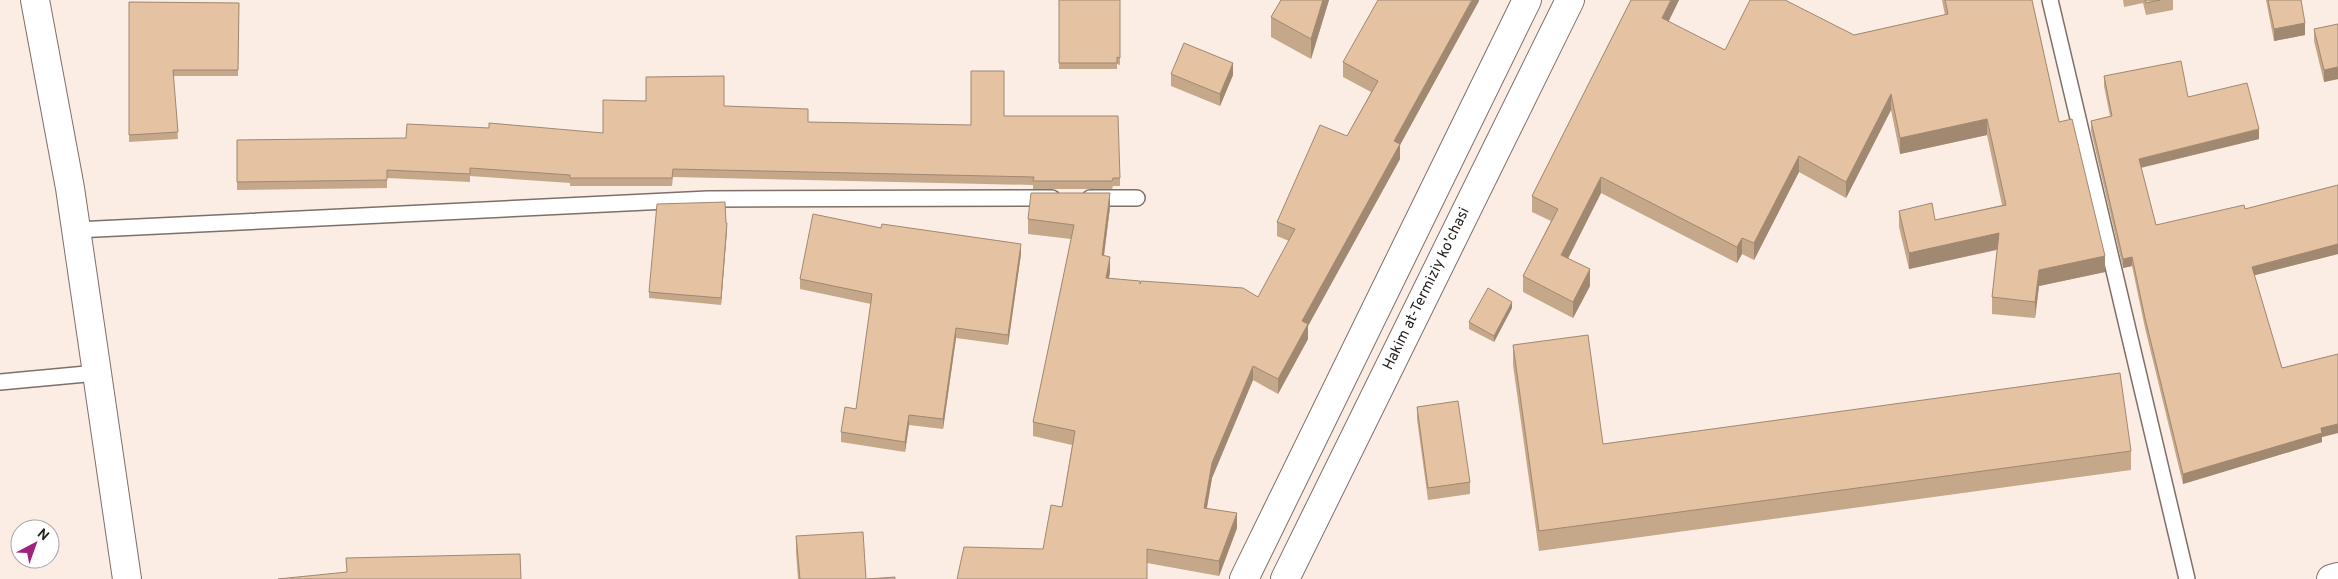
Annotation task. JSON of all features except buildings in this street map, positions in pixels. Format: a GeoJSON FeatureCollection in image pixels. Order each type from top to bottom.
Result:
{"type":"FeatureCollection","features":[{"type":"Feature","properties":{"kind":"main road"},"geometry":{"type":"LineString","coordinates":[[35,0],[76,230],[127,579]]}},
{"type":"Feature","properties":{"kind":"main road"},"geometry":{"type":"LineString","coordinates":[[1244,579],[1527,0]]}},
{"type":"Feature","properties":{"kind":"main road","name":"Hakim at-Termiziy ko'chasi"},"geometry":{"type":"LineString","coordinates":[[1286,579],[1570,0]]}},
{"type":"Feature","properties":{"kind":"main road"},"geometry":{"type":"LineString","coordinates":[[2331,579],[2338,577]]}},
{"type":"Feature","properties":{"kind":"lane"},"geometry":{"type":"LineString","coordinates":[[2050,0],[2187,579]]}},
{"type":"Feature","properties":{"kind":"lane"},"geometry":{"type":"LineString","coordinates":[[76,230],[708,199],[1137,198]]}},
{"type":"Feature","properties":{"kind":"lane"},"geometry":{"type":"LineString","coordinates":[[0,382],[98,373]]}}]}
